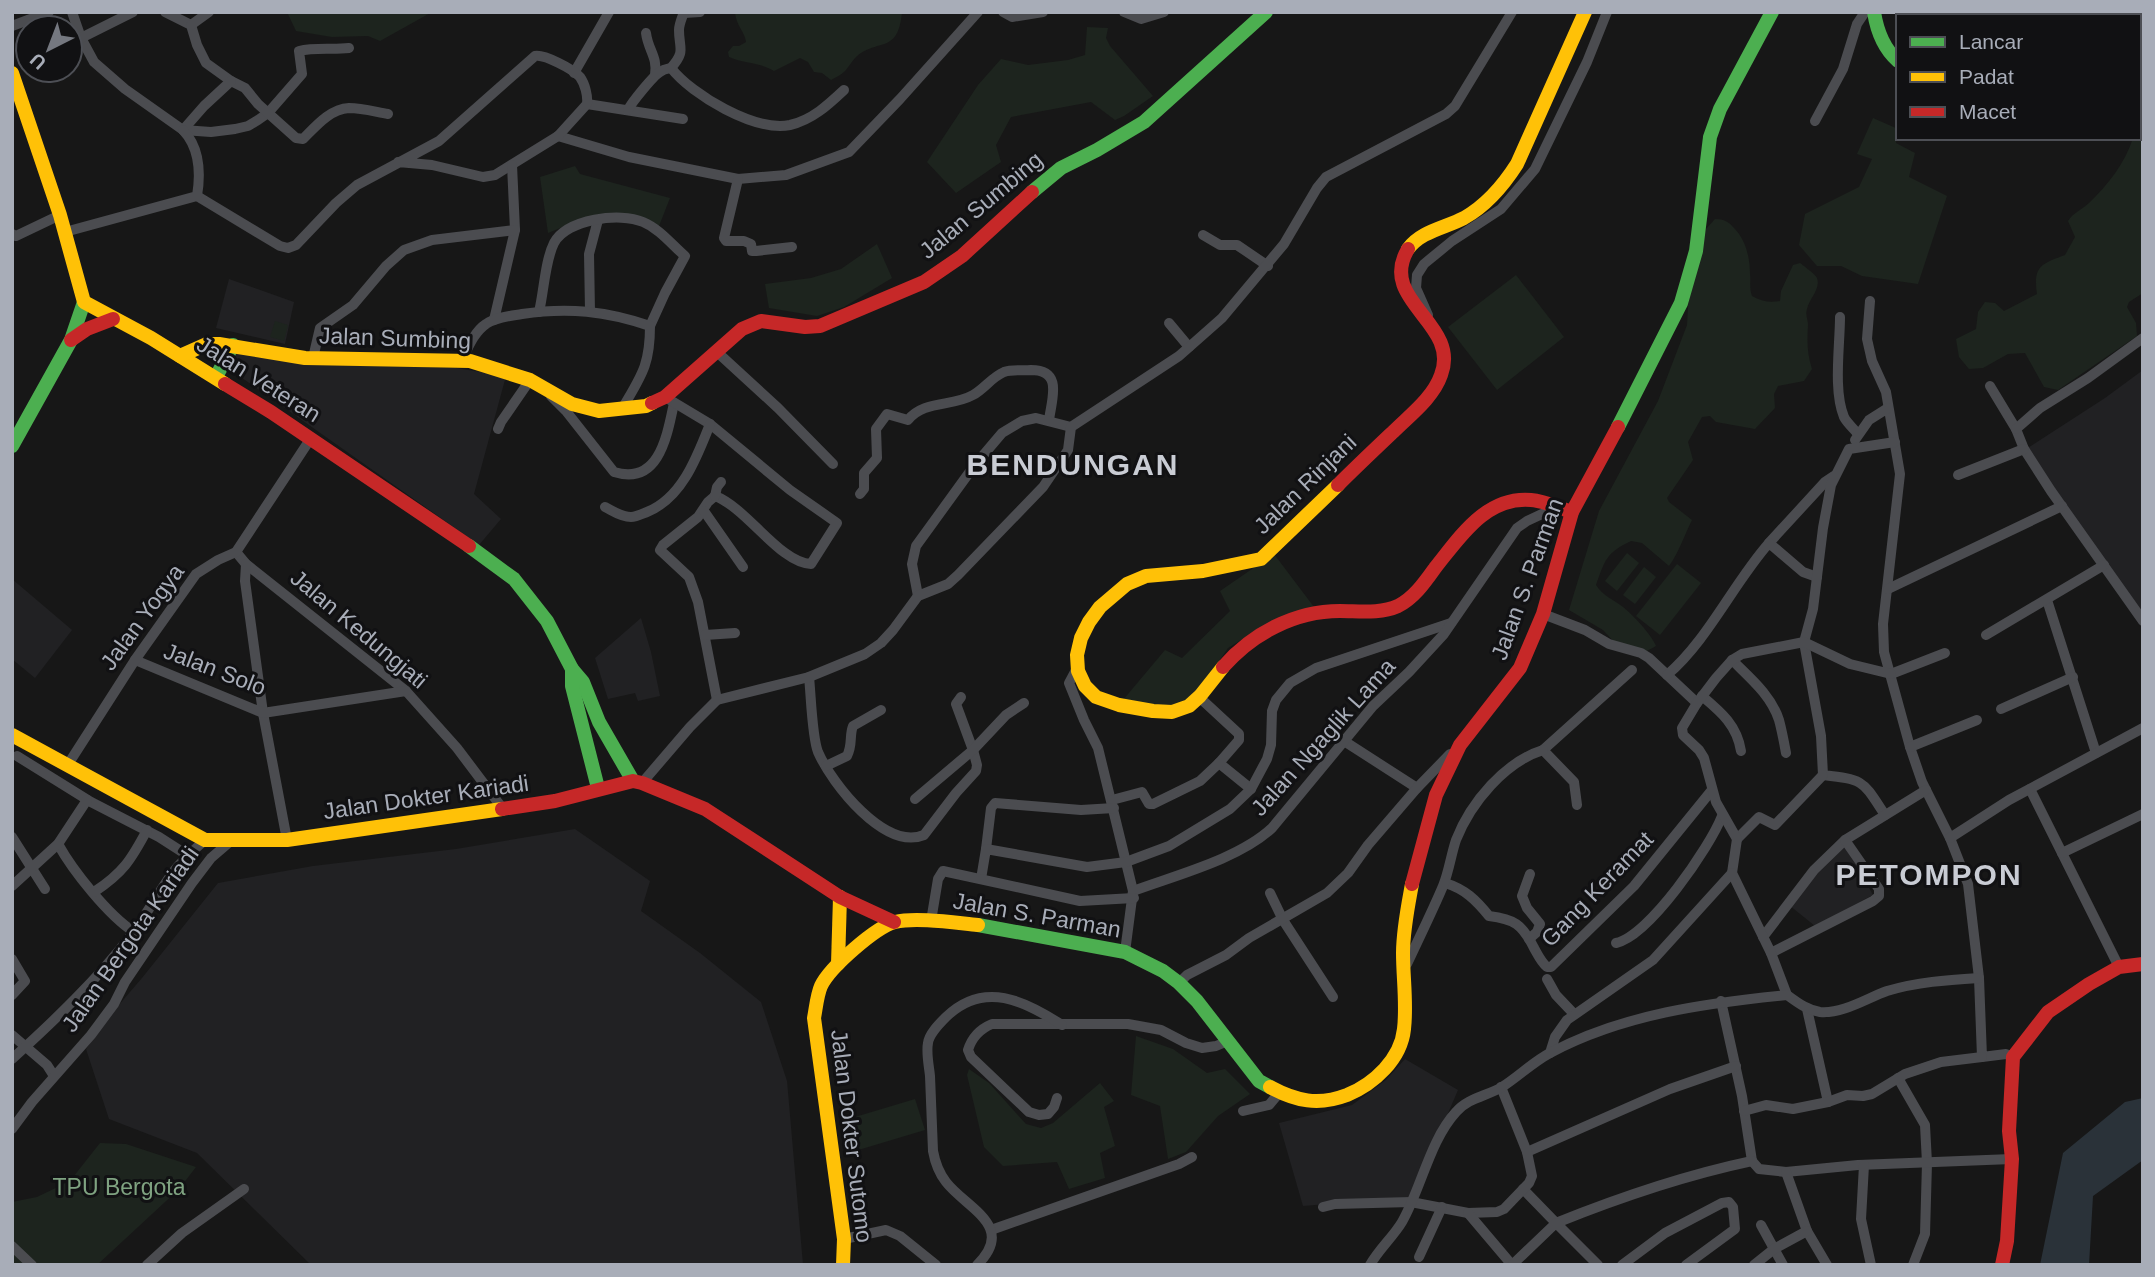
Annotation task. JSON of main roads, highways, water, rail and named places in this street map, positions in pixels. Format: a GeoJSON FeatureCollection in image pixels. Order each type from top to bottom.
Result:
{"type":"FeatureCollection","features":[{"type":"Feature","properties":{"kind":"main road","name":"Jalan Sumbing"},"geometry":{"type":"LineString","coordinates":[[180,356],[207,344],[233,345],[313,358],[462,360],[480,363],[535,383],[572,404],[599,411],[646,406],[669,400],[742,329],[761,321],[805,327],[820,326],[924,282],[972,249],[1061,168],[1144,122],[1266,12]]}},
{"type":"Feature","properties":{"kind":"main road","name":"Jalan Rinjani"},"geometry":{"type":"LineString","coordinates":[[1572,512],[1531,500],[1499,502],[1464,533],[1420,588],[1401,604],[1388,609],[1327,611],[1304,615],[1268,629],[1233,655],[1188,707],[1158,713],[1111,704],[1085,687],[1077,668],[1080,639],[1087,626],[1098,609],[1123,588],[1142,577],[1229,568],[1261,559],[1426,400],[1438,385],[1445,366],[1443,340],[1410,300],[1401,284],[1401,268],[1406,252],[1416,238],[1465,218],[1506,183],[1585,12]]}},
{"type":"Feature","properties":{"kind":"main road","name":"Jalan S. Parman"},"geometry":{"type":"LineString","coordinates":[[894,922],[931,920],[1011,929],[1125,952],[1163,971],[1179,983],[1205,1010],[1259,1082],[1279,1093],[1307,1102],[1329,1100],[1354,1092],[1380,1075],[1398,1049],[1404,1030],[1403,951],[1415,869],[1436,795],[1460,746],[1520,668],[1542,614],[1572,512],[1681,303],[1696,251],[1710,137],[1720,109],[1772,12]]}},
{"type":"Feature","properties":{"kind":"main road"},"geometry":{"type":"LineString","coordinates":[[1874,12],[1880,36],[1889,54],[1896,59]]}},
{"type":"Feature","properties":{"kind":"main road"},"geometry":{"type":"LineString","coordinates":[[12,73],[60,215],[84,302],[71,340],[14,438]]}},
{"type":"Feature","properties":{"kind":"main road","name":"Jalan Veteran"},"geometry":{"type":"LineString","coordinates":[[84,302],[151,338],[311,438],[514,579],[547,621],[572,669],[583,682],[598,722],[637,782]]}},
{"type":"Feature","properties":{"kind":"main road"},"geometry":{"type":"LineString","coordinates":[[71,340],[87,329],[113,319]]}},
{"type":"Feature","properties":{"kind":"main road"},"geometry":{"type":"LineString","coordinates":[[216,377],[233,345]]}},
{"type":"Feature","properties":{"kind":"main road","name":"Jalan Veteran"},"geometry":{"type":"LineString","coordinates":[[572,669],[572,686],[598,788]]}},
{"type":"Feature","properties":{"kind":"main road","name":"Jalan Dokter Kariadi"},"geometry":{"type":"LineString","coordinates":[[12,735],[205,840],[287,840],[555,801],[598,788],[637,782]]}},
{"type":"Feature","properties":{"kind":"main road"},"geometry":{"type":"LineString","coordinates":[[637,782],[705,808],[840,897],[894,922]]}},
{"type":"Feature","properties":{"kind":"main road"},"geometry":{"type":"LineString","coordinates":[[838,964],[840,897]]}},
{"type":"Feature","properties":{"kind":"main road","name":"Jalan Dokter Sutomo"},"geometry":{"type":"LineString","coordinates":[[847,1263],[814,1018],[821,986],[838,964],[857,945],[894,922]]}},
{"type":"Feature","properties":{"kind":"main road"},"geometry":{"type":"LineString","coordinates":[[2002,1265],[2007,1241],[2013,1057],[2048,1012],[2119,967],[2143,964]]}},
{"type":"Feature","properties":{"kind":"district","name":"BENDUNGAN"},"geometry":{"type":"Point","coordinates":[1073,465]}},
{"type":"Feature","properties":{"kind":"district","name":"PETOMPON"},"geometry":{"type":"Point","coordinates":[1929,875]}},
{"type":"Feature","properties":{"kind":"park label","name":"TPU Bergota"},"geometry":{"type":"Point","coordinates":[119,1187]}}]}
